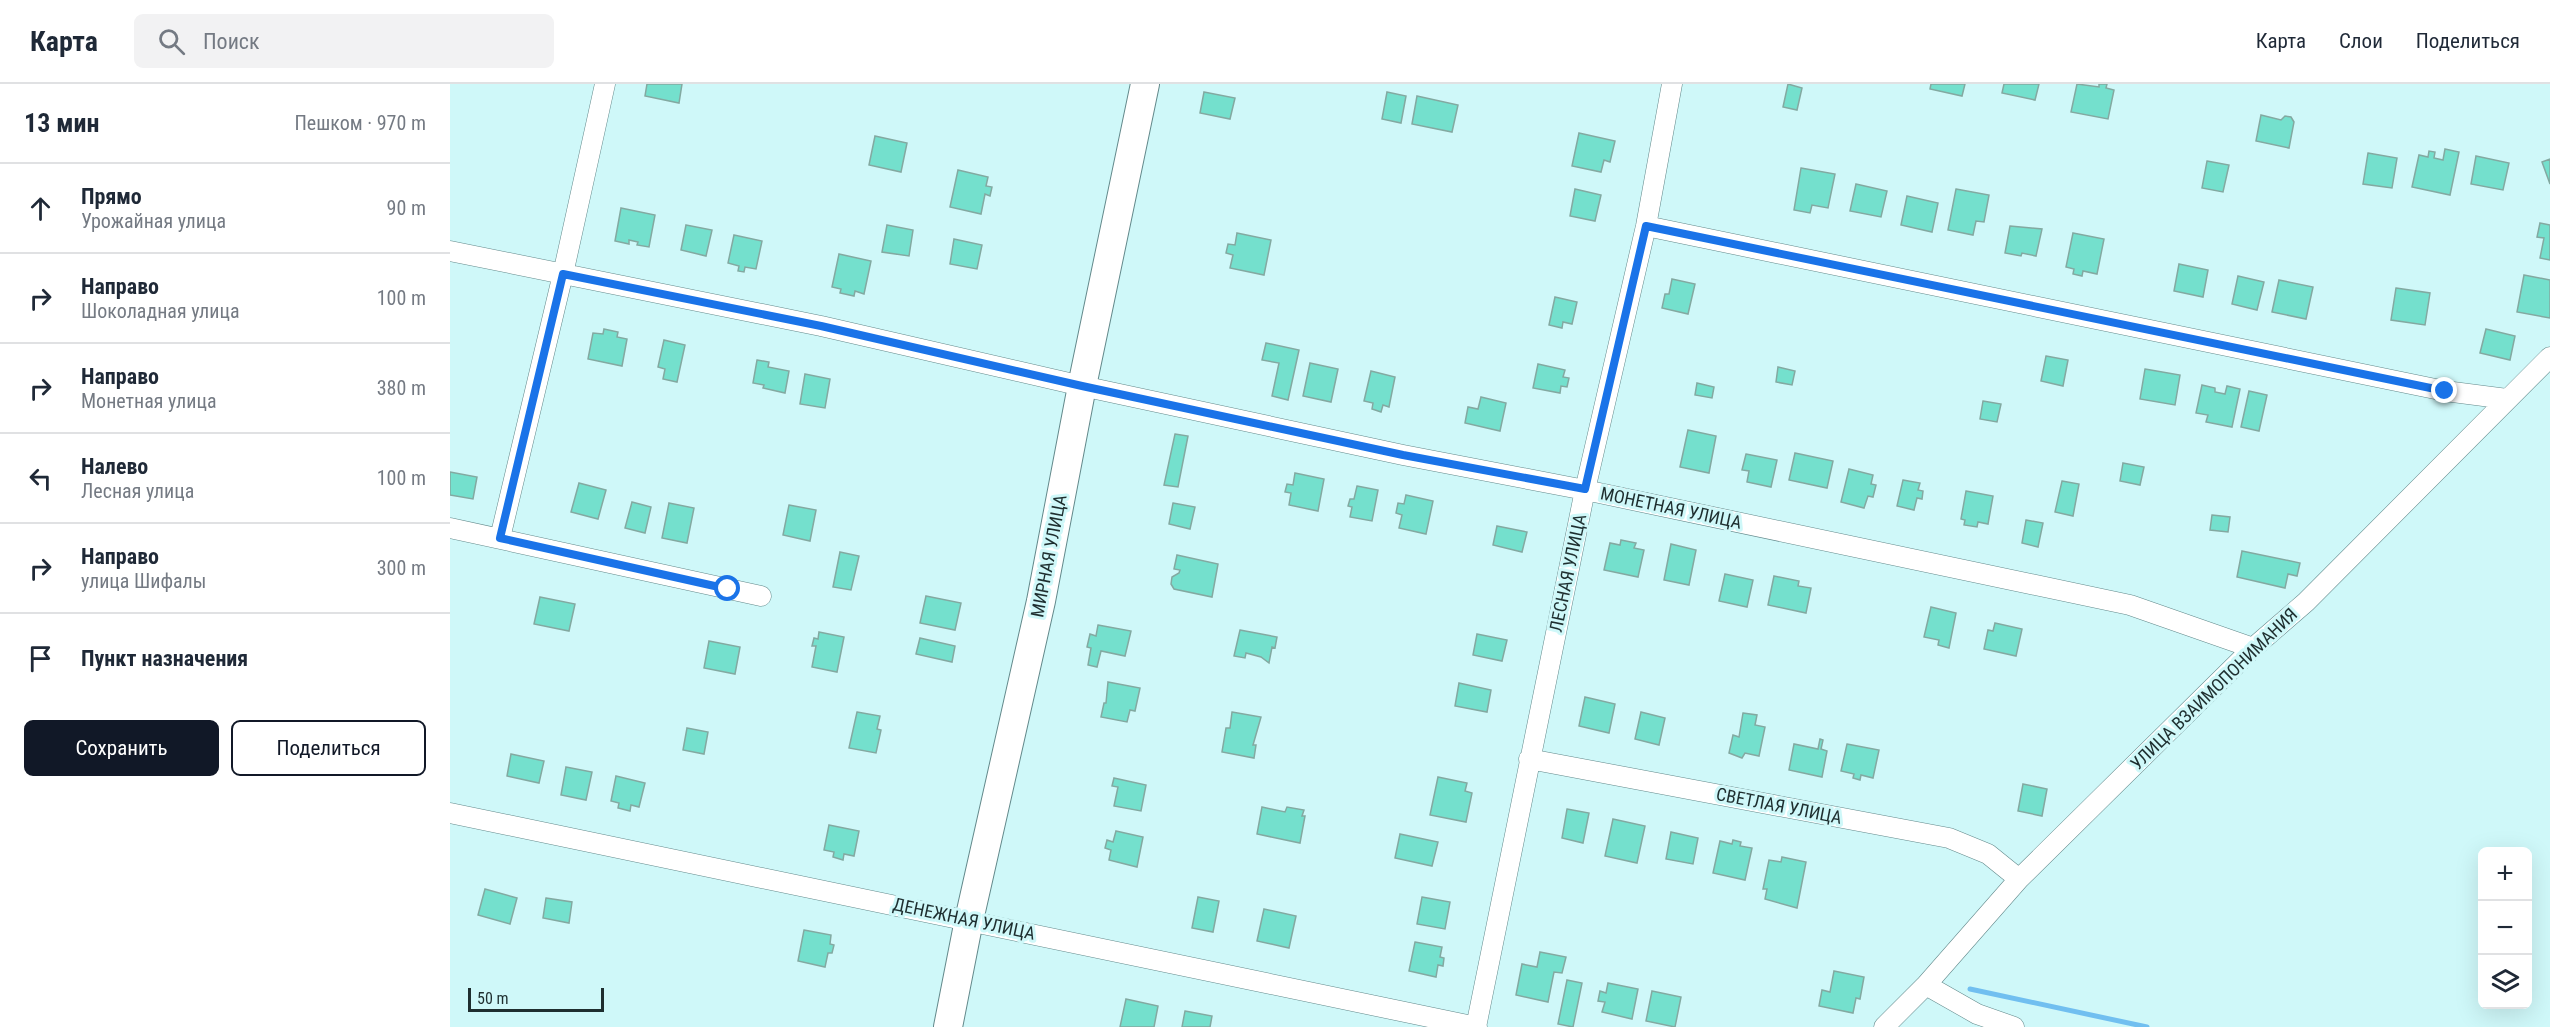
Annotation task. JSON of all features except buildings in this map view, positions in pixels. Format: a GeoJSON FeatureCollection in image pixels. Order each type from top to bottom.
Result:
{"type":"FeatureCollection","features":[{"type":"Feature","properties":{"kind":"street"},"geometry":{"type":"LineString","coordinates":[[500,538],[563,274],[605,84]]}},
{"type":"Feature","properties":{"kind":"street","name":"МИРНАЯ УЛИЦА"},"geometry":{"type":"LineString","coordinates":[[948,1027],[969,920],[1041,601],[1082,386],[1145,84]]}},
{"type":"Feature","properties":{"kind":"street","name":"ЛЕСНАЯ УЛИЦА"},"geometry":{"type":"LineString","coordinates":[[1476,1027],[1585,489],[1646,226],[1672,84]]}},
{"type":"Feature","properties":{"kind":"street"},"geometry":{"type":"LineString","coordinates":[[1646,226],[2445,391],[2507,399]]}},
{"type":"Feature","properties":{"kind":"street","name":"МОНЕТНАЯ УЛИЦА"},"geometry":{"type":"LineString","coordinates":[[450,251],[821,326],[1082,386],[1403,455],[1585,489],[2130,605],[2253,648]]}},
{"type":"Feature","properties":{"kind":"street","name":"УЛИЦА ВЗАИМОПОНИМАНИЯ"},"geometry":{"type":"LineString","coordinates":[[1884,1027],[1926,985],[2019,879],[2253,648],[2306,602],[2550,357]]}},
{"type":"Feature","properties":{"kind":"street"},"geometry":{"type":"LineString","coordinates":[[450,528],[761,596]]}},
{"type":"Feature","properties":{"kind":"street","name":"СВЕТЛАЯ УЛИЦА"},"geometry":{"type":"LineString","coordinates":[[1529,759],[1949,838],[1988,854],[2019,879]]}},
{"type":"Feature","properties":{"kind":"street","name":"ДЕНЕЖНАЯ УЛИЦА"},"geometry":{"type":"LineString","coordinates":[[451,818],[969,920],[1476,1027]]}},
{"type":"Feature","properties":{"kind":"street"},"geometry":{"type":"LineString","coordinates":[[1926,985],[1977,1014],[2014,1027]]}},
{"type":"Feature","properties":{"kind":"waterway"},"geometry":{"type":"LineString","coordinates":[[1970,989],[2147,1027]]}},
{"type":"Feature","properties":{"kind":"route"},"geometry":{"type":"LineString","coordinates":[[728,589],[500,538],[563,274],[821,326],[1082,386],[1403,455],[1585,489],[1646,226],[2445,391]]}}]}
